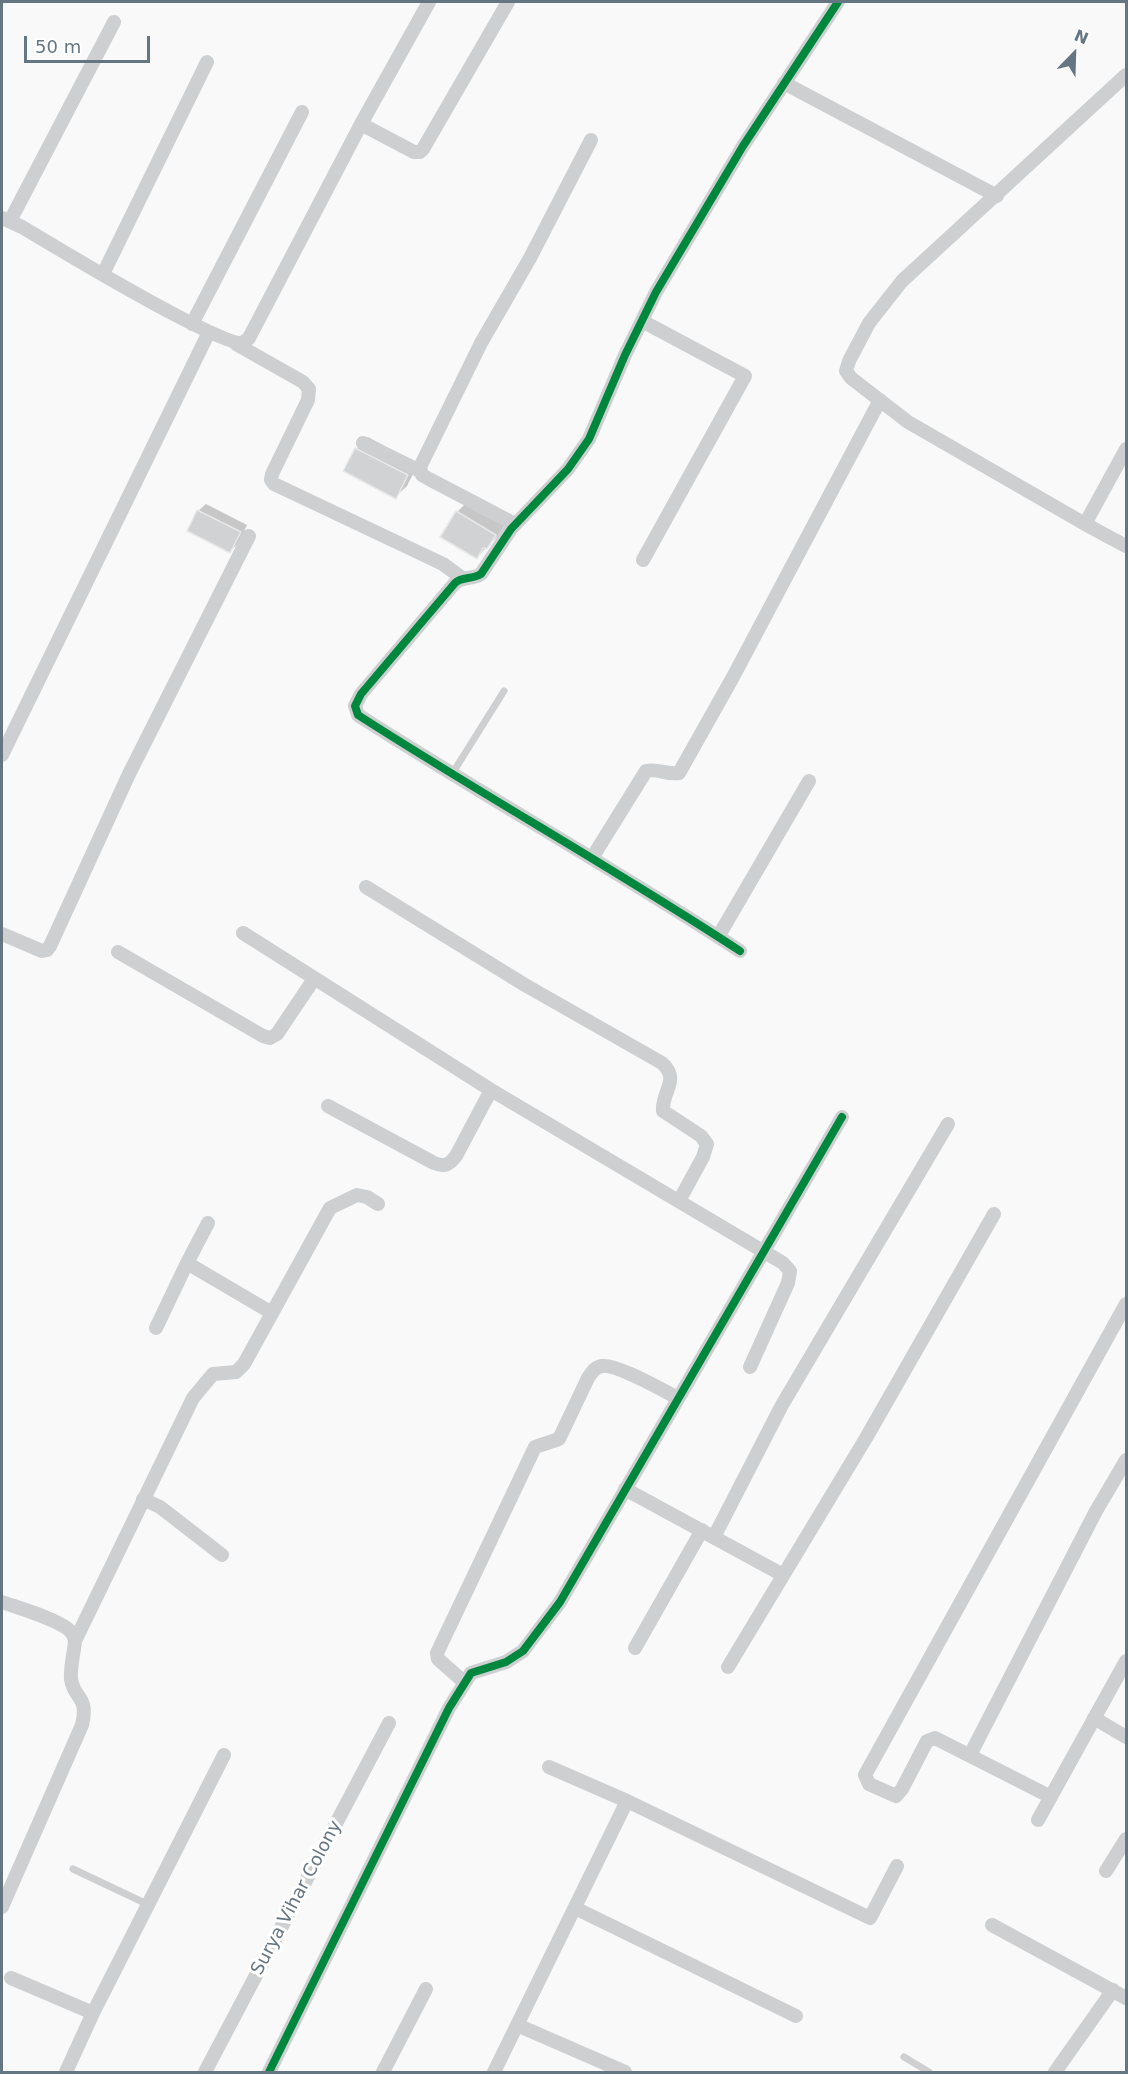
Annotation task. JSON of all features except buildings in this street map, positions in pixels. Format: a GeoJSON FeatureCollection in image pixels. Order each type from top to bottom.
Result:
{"type":"FeatureCollection","features":[{"type":"Feature","properties":{"kind":"street"},"geometry":{"type":"LineString","coordinates":[[236,344],[243,343],[249,338],[361,124],[429,2]]}},
{"type":"Feature","properties":{"kind":"street"},"geometry":{"type":"LineString","coordinates":[[361,124],[414,152],[423,150],[508,2]]}},
{"type":"Feature","properties":{"kind":"street"},"geometry":{"type":"LineString","coordinates":[[740,951],[358,715],[355,706],[361,694],[455,583],[462,578],[476,577],[481,574],[515,524],[568,469],[589,439],[642,321],[719,185],[838,2]]}},
{"type":"Feature","properties":{"kind":"street"},"geometry":{"type":"LineString","coordinates":[[114,22],[6,219],[192,324],[236,344],[303,382],[309,389],[308,400],[272,474],[272,482],[442,564],[462,578]]}},
{"type":"Feature","properties":{"kind":"street"},"geometry":{"type":"LineString","coordinates":[[103,274],[207,62]]}},
{"type":"Feature","properties":{"kind":"street"},"geometry":{"type":"LineString","coordinates":[[1126,75],[902,281],[869,323],[846,371],[850,378],[908,422],[1126,546]]}},
{"type":"Feature","properties":{"kind":"street"},"geometry":{"type":"LineString","coordinates":[[784,82],[997,196]]}},
{"type":"Feature","properties":{"kind":"street"},"geometry":{"type":"LineString","coordinates":[[192,324],[303,112]]}},
{"type":"Feature","properties":{"kind":"street"},"geometry":{"type":"LineString","coordinates":[[420,471],[422,461],[481,343],[530,258],[591,141]]}},
{"type":"Feature","properties":{"kind":"street"},"geometry":{"type":"LineString","coordinates":[[642,321],[745,376],[643,560]]}},
{"type":"Feature","properties":{"kind":"street"},"geometry":{"type":"LineString","coordinates":[[2,755],[209,332]]}},
{"type":"Feature","properties":{"kind":"street"},"geometry":{"type":"LineString","coordinates":[[592,858],[646,771],[655,769],[671,774],[679,772],[733,677],[880,400]]}},
{"type":"Feature","properties":{"kind":"street"},"geometry":{"type":"LineString","coordinates":[[363,443],[420,471],[429,479],[515,524]]}},
{"type":"Feature","properties":{"kind":"street"},"geometry":{"type":"LineString","coordinates":[[1085,524],[1126,449]]}},
{"type":"Feature","properties":{"kind":"street"},"geometry":{"type":"LineString","coordinates":[[2,934],[42,951],[47,950],[50,946],[129,774],[249,536]]}},
{"type":"Feature","properties":{"kind":"street"},"geometry":{"type":"LineString","coordinates":[[718,937],[809,781]]}},
{"type":"Feature","properties":{"kind":"street"},"geometry":{"type":"LineString","coordinates":[[366,887],[525,985],[668,1068],[670,1080],[663,1101],[663,1111],[701,1136],[707,1144],[703,1157],[679,1201]]}},
{"type":"Feature","properties":{"kind":"street"},"geometry":{"type":"LineString","coordinates":[[243,933],[491,1090],[788,1267],[790,1276],[750,1367]]}},
{"type":"Feature","properties":{"kind":"street"},"geometry":{"type":"LineString","coordinates":[[118,952],[270,1038],[277,1034],[314,979]]}},
{"type":"Feature","properties":{"kind":"street"},"geometry":{"type":"LineString","coordinates":[[328,1106],[434,1163],[445,1166],[456,1156],[491,1090]]}},
{"type":"Feature","properties":{"kind":"street"},"geometry":{"type":"LineString","coordinates":[[269,2073],[464,1682],[476,1670],[516,1657],[536,1637],[560,1602],[842,1118]]}},
{"type":"Feature","properties":{"kind":"street"},"geometry":{"type":"LineString","coordinates":[[635,1648],[708,1534],[948,1124]]}},
{"type":"Feature","properties":{"kind":"street"},"geometry":{"type":"LineString","coordinates":[[75,1641],[193,1398],[213,1374],[236,1372],[244,1365],[330,1208],[357,1195],[378,1204]]}},
{"type":"Feature","properties":{"kind":"street"},"geometry":{"type":"LineString","coordinates":[[728,1667],[866,1438],[994,1214]]}},
{"type":"Feature","properties":{"kind":"street"},"geometry":{"type":"LineString","coordinates":[[156,1328],[208,1222]]}},
{"type":"Feature","properties":{"kind":"street"},"geometry":{"type":"LineString","coordinates":[[188,1263],[272,1313]]}},
{"type":"Feature","properties":{"kind":"street"},"geometry":{"type":"LineString","coordinates":[[1051,1797],[932,1737],[927,1741],[896,1796],[869,1784],[865,1778],[866,1772],[1126,1304]]}},
{"type":"Feature","properties":{"kind":"street"},"geometry":{"type":"LineString","coordinates":[[464,1682],[442,1663],[436,1656],[437,1653],[535,1448],[559,1439],[593,1370],[599,1366],[618,1369],[678,1398]]}},
{"type":"Feature","properties":{"kind":"street"},"geometry":{"type":"LineString","coordinates":[[970,1755],[1096,1511],[1126,1460]]}},
{"type":"Feature","properties":{"kind":"street"},"geometry":{"type":"LineString","coordinates":[[625,1489],[783,1575]]}},
{"type":"Feature","properties":{"kind":"street"},"geometry":{"type":"LineString","coordinates":[[143,1499],[160,1507],[222,1555]]}},
{"type":"Feature","properties":{"kind":"street"},"geometry":{"type":"LineString","coordinates":[[2,1602],[68,1628],[74,1635],[71,1678],[85,1706],[82,1725],[2,1907]]}},
{"type":"Feature","properties":{"kind":"street"},"geometry":{"type":"LineString","coordinates":[[1038,1820],[1126,1661]]}},
{"type":"Feature","properties":{"kind":"street"},"geometry":{"type":"LineString","coordinates":[[1094,1718],[1126,1737]]}},
{"type":"Feature","properties":{"kind":"street","name":"Surya Vihar Colony"},"geometry":{"type":"LineString","coordinates":[[205,2073],[389,1723]]}},
{"type":"Feature","properties":{"kind":"street"},"geometry":{"type":"LineString","coordinates":[[66,2073],[93,2013],[224,1755]]}},
{"type":"Feature","properties":{"kind":"street"},"geometry":{"type":"LineString","coordinates":[[549,1767],[627,1801],[870,1918],[897,1866]]}},
{"type":"Feature","properties":{"kind":"street"},"geometry":{"type":"LineString","coordinates":[[494,2073],[627,1801]]}},
{"type":"Feature","properties":{"kind":"street"},"geometry":{"type":"LineString","coordinates":[[1106,1871],[1126,1839]]}},
{"type":"Feature","properties":{"kind":"street"},"geometry":{"type":"LineString","coordinates":[[575,1908],[796,2016]]}},
{"type":"Feature","properties":{"kind":"street"},"geometry":{"type":"LineString","coordinates":[[992,1925],[1126,1998]]}},
{"type":"Feature","properties":{"kind":"street"},"geometry":{"type":"LineString","coordinates":[[11,1978],[93,2013]]}},
{"type":"Feature","properties":{"kind":"street"},"geometry":{"type":"LineString","coordinates":[[383,2073],[426,1989]]}},
{"type":"Feature","properties":{"kind":"street"},"geometry":{"type":"LineString","coordinates":[[1055,2073],[1113,1990]]}},
{"type":"Feature","properties":{"kind":"street"},"geometry":{"type":"LineString","coordinates":[[517,2025],[625,2073]]}},
{"type":"Feature","properties":{"kind":"lane"},"geometry":{"type":"LineString","coordinates":[[452,774],[504,691]]}},
{"type":"Feature","properties":{"kind":"lane"},"geometry":{"type":"LineString","coordinates":[[73,1869],[149,1905]]}},
{"type":"Feature","properties":{"kind":"lane"},"geometry":{"type":"LineString","coordinates":[[904,2057],[929,2073]]}},
{"type":"Feature","properties":{"kind":"cycle path"},"geometry":{"type":"LineString","coordinates":[[740,951],[358,715],[355,706],[361,694],[455,583],[461,579],[481,574],[511,529],[568,469],[589,439],[625,355],[656,292],[743,146],[838,2]]}},
{"type":"Feature","properties":{"kind":"cycle path"},"geometry":{"type":"LineString","coordinates":[[269,2072],[449,1708],[471,1673],[506,1662],[523,1651],[560,1602],[842,1117]]}}]}
